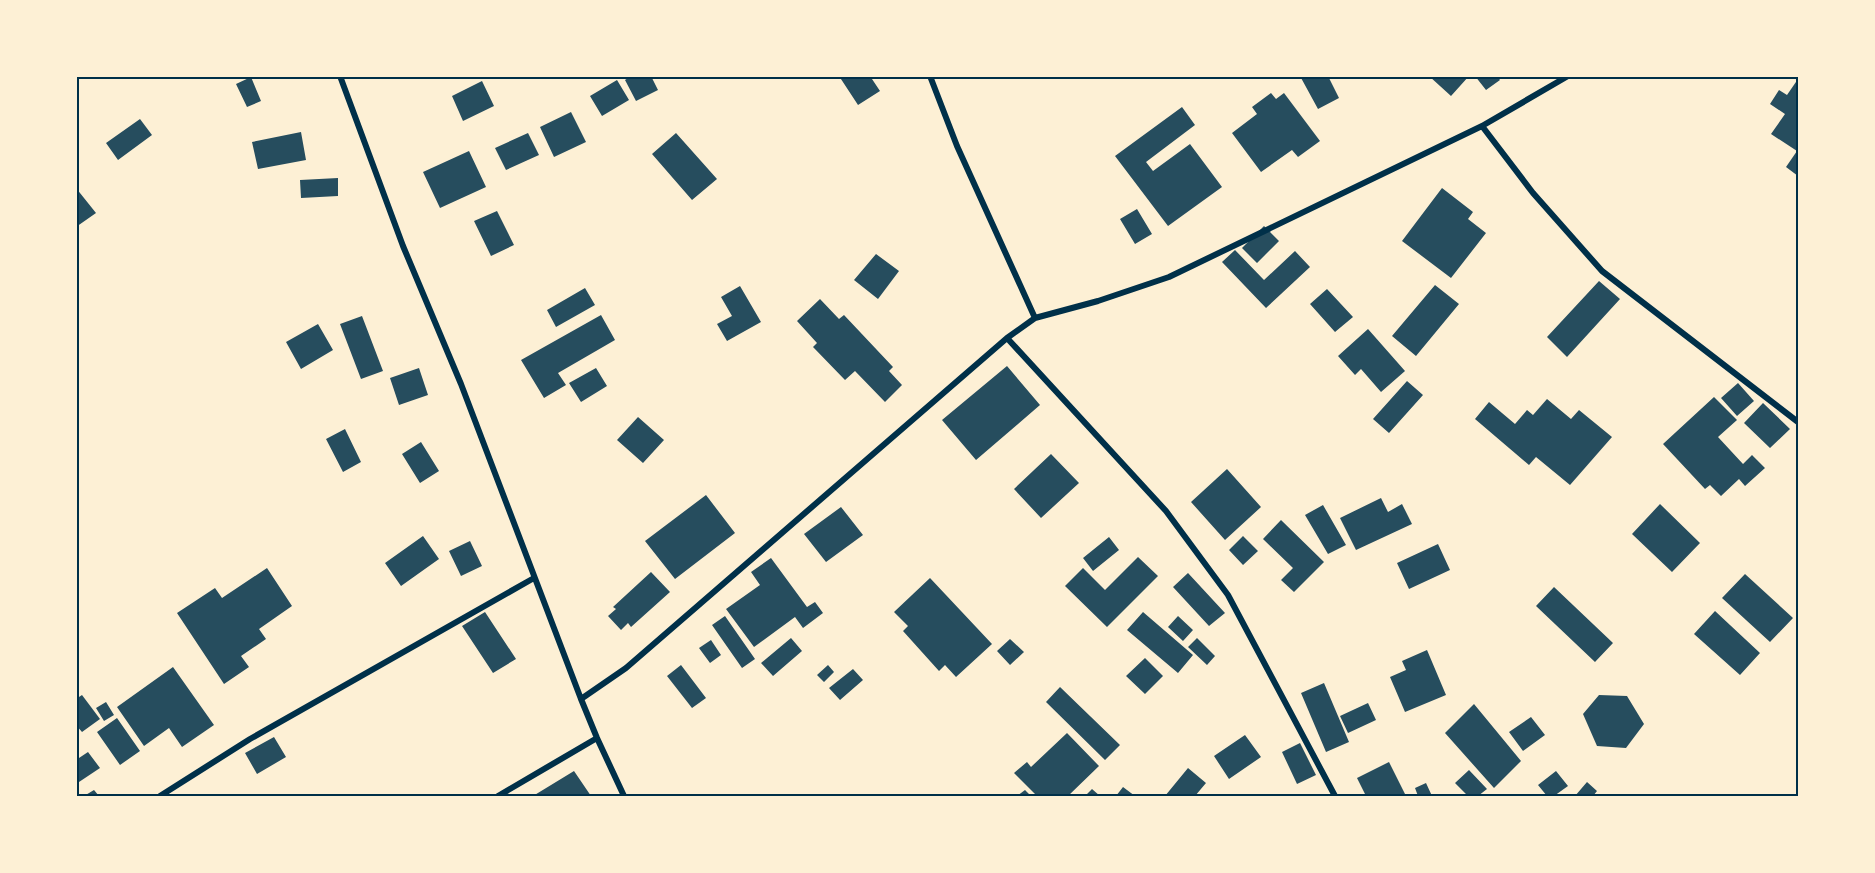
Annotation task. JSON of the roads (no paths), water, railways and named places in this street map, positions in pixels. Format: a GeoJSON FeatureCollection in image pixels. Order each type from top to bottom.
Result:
{"type":"FeatureCollection","features":[{"type":"Feature","properties":{"kind":"street"},"geometry":{"type":"LineString","coordinates":[[340,76],[403,246],[461,384],[581,699],[624,796]]}},
{"type":"Feature","properties":{"kind":"street"},"geometry":{"type":"LineString","coordinates":[[930,76],[957,146],[1035,318]]}},
{"type":"Feature","properties":{"kind":"street"},"geometry":{"type":"LineString","coordinates":[[581,699],[626,668],[1007,338],[1035,318],[1098,302],[1169,277],[1482,126],[1568,76]]}},
{"type":"Feature","properties":{"kind":"street"},"geometry":{"type":"LineString","coordinates":[[1482,126],[1533,193],[1602,271],[1798,422]]}},
{"type":"Feature","properties":{"kind":"street"},"geometry":{"type":"LineString","coordinates":[[1007,338],[1166,512],[1228,595],[1335,796]]}},
{"type":"Feature","properties":{"kind":"street"},"geometry":{"type":"LineString","coordinates":[[160,796],[250,739],[534,578]]}},
{"type":"Feature","properties":{"kind":"street"},"geometry":{"type":"LineString","coordinates":[[498,796],[597,738]]}}]}
